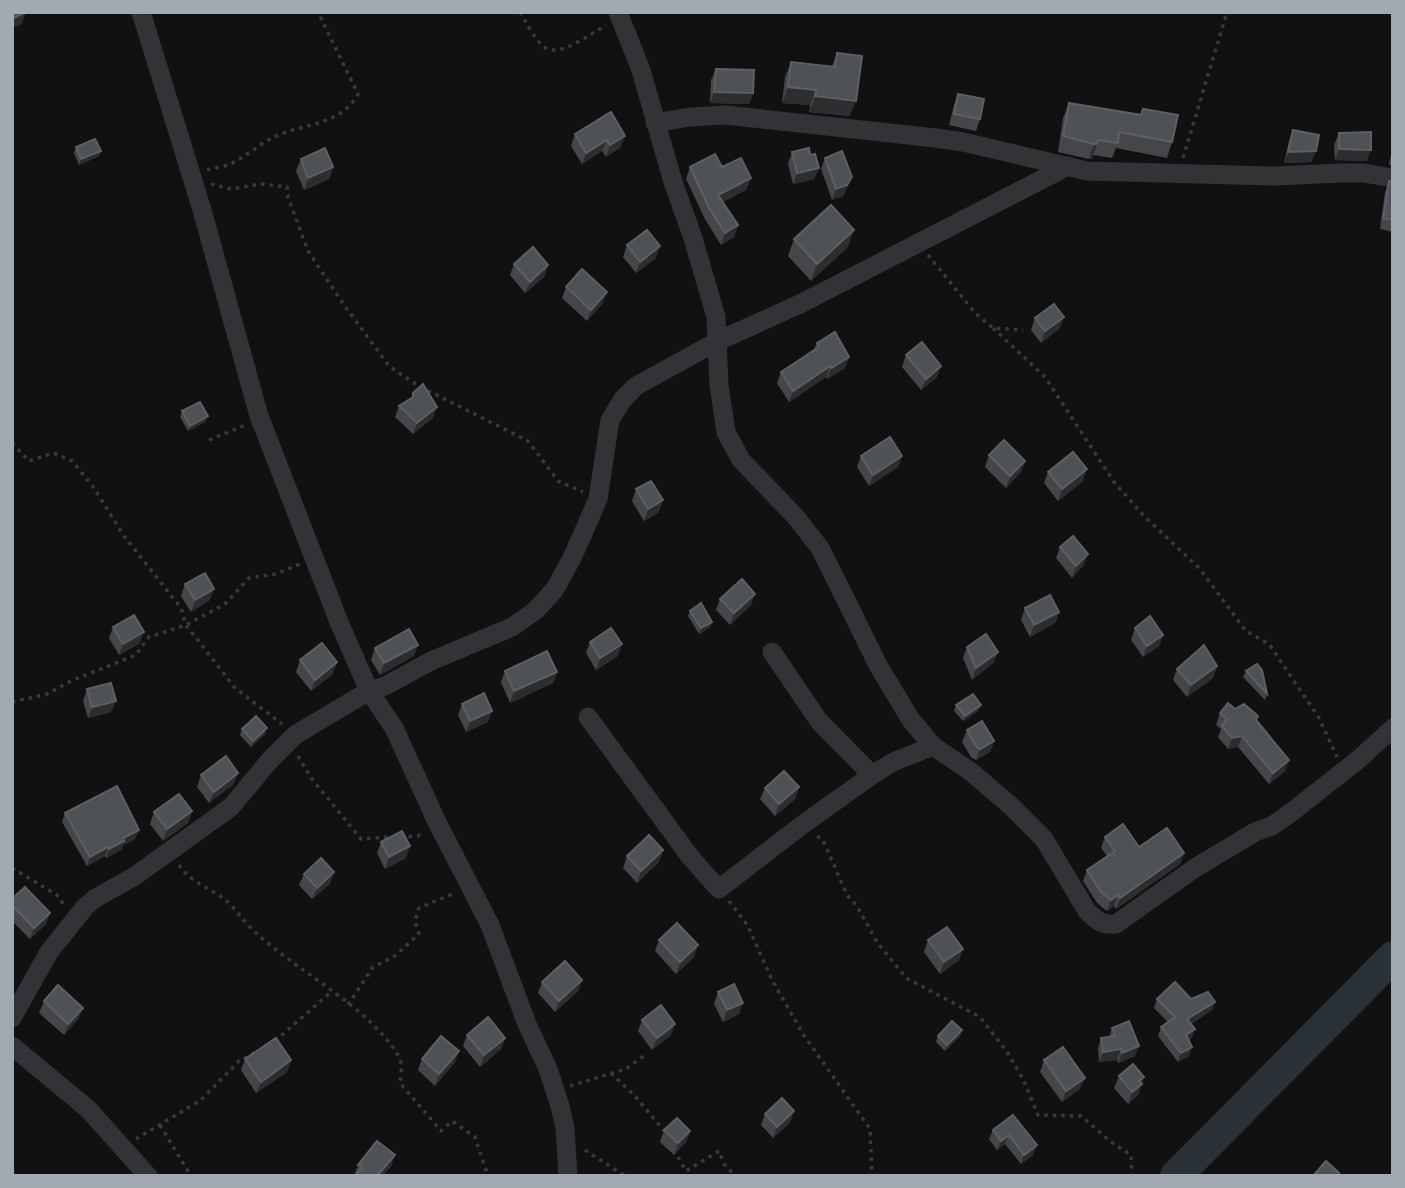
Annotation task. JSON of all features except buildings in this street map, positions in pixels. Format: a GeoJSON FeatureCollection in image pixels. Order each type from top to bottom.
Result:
{"type":"FeatureCollection","features":[{"type":"Feature","properties":{"kind":"street"},"geometry":{"type":"LineString","coordinates":[[141,12],[261,419],[339,622],[369,691],[394,728],[437,822],[490,925],[555,1091],[565,1128],[568,1176]]}},
{"type":"Feature","properties":{"kind":"street"},"geometry":{"type":"LineString","coordinates":[[619,14],[641,71],[716,317],[719,385],[726,432],[741,460],[795,516],[820,548],[879,667],[911,720],[933,746],[970,771],[1044,839],[1087,911],[1096,920],[1107,925],[1116,924],[1195,868],[1255,832],[1272,826],[1393,728]]}},
{"type":"Feature","properties":{"kind":"street"},"geometry":{"type":"LineString","coordinates":[[655,123],[726,115],[963,142],[1087,171],[1276,176],[1352,173],[1393,178]]}},
{"type":"Feature","properties":{"kind":"street"},"geometry":{"type":"LineString","coordinates":[[12,1018],[49,952],[73,920],[94,899],[135,877],[231,807],[295,734],[369,691],[512,626],[535,611],[555,589],[573,556],[598,499],[610,420],[623,398],[636,386],[664,368],[800,304],[1068,166]]}},
{"type":"Feature","properties":{"kind":"street"},"geometry":{"type":"LineString","coordinates":[[772,652],[819,721],[872,775]]}},
{"type":"Feature","properties":{"kind":"street"},"geometry":{"type":"LineString","coordinates":[[588,717],[691,858],[705,876],[720,888],[872,775],[893,762],[933,746]]}},
{"type":"Feature","properties":{"kind":"street"},"geometry":{"type":"LineString","coordinates":[[12,1046],[88,1109],[148,1176]]}},
{"type":"Feature","properties":{"kind":"path"},"geometry":{"type":"LineString","coordinates":[[193,181],[230,164],[276,136],[317,125],[344,111],[354,102],[358,93],[352,78],[318,12]]}},
{"type":"Feature","properties":{"kind":"path"},"geometry":{"type":"LineString","coordinates":[[520,12],[544,48],[555,51],[570,46],[619,14]]}},
{"type":"Feature","properties":{"kind":"path"},"geometry":{"type":"LineString","coordinates":[[1179,172],[1227,12]]}},
{"type":"Feature","properties":{"kind":"path"},"geometry":{"type":"LineString","coordinates":[[193,181],[231,189],[261,184],[287,187],[288,197],[308,251],[389,366],[417,385],[528,441],[558,481],[598,499]]}},
{"type":"Feature","properties":{"kind":"path"},"geometry":{"type":"LineString","coordinates":[[917,243],[975,313],[1045,377],[1114,481],[1143,516],[1199,568],[1247,631],[1269,644],[1319,718],[1343,771]]}},
{"type":"Feature","properties":{"kind":"path"},"geometry":{"type":"LineString","coordinates":[[993,328],[1023,330]]}},
{"type":"Feature","properties":{"kind":"path"},"geometry":{"type":"LineString","coordinates":[[209,440],[261,419]]}},
{"type":"Feature","properties":{"kind":"path"},"geometry":{"type":"LineString","coordinates":[[12,443],[29,461],[53,453],[72,461],[92,485],[124,536],[181,608],[186,625],[235,688],[295,734],[295,752],[311,778],[360,839],[418,836],[437,822]]}},
{"type":"Feature","properties":{"kind":"path"},"geometry":{"type":"LineString","coordinates":[[12,702],[47,694],[71,681],[136,655],[149,637],[186,625],[225,604],[249,578],[276,574],[315,558]]}},
{"type":"Feature","properties":{"kind":"path"},"geometry":{"type":"LineString","coordinates":[[802,825],[823,840],[847,895],[857,906],[877,942],[905,978],[980,1017],[1007,1052],[1023,1079],[1038,1115],[1081,1116],[1130,1155],[1132,1176]]}},
{"type":"Feature","properties":{"kind":"path"},"geometry":{"type":"LineString","coordinates":[[170,852],[187,877],[207,886],[230,904],[254,932],[360,1013],[384,1037],[401,1060],[400,1083],[441,1131],[452,1121],[475,1137],[488,1176]]}},
{"type":"Feature","properties":{"kind":"path"},"geometry":{"type":"LineString","coordinates":[[12,868],[57,895],[73,920]]}},
{"type":"Feature","properties":{"kind":"path"},"geometry":{"type":"LineString","coordinates":[[348,1005],[373,967],[395,956],[419,934],[415,921],[419,908],[470,887]]}},
{"type":"Feature","properties":{"kind":"path"},"geometry":{"type":"LineString","coordinates":[[720,888],[748,926],[772,980],[803,1034],[870,1129],[872,1176]]}},
{"type":"Feature","properties":{"kind":"path"},"geometry":{"type":"LineString","coordinates":[[275,1042],[331,992]]}},
{"type":"Feature","properties":{"kind":"path"},"geometry":{"type":"LineString","coordinates":[[124,1147],[201,1100],[239,1061],[263,1048]]}},
{"type":"Feature","properties":{"kind":"path"},"geometry":{"type":"LineString","coordinates":[[555,1091],[626,1069],[645,1055]]}},
{"type":"Feature","properties":{"kind":"path"},"geometry":{"type":"LineString","coordinates":[[611,1073],[635,1096],[664,1131]]}},
{"type":"Feature","properties":{"kind":"path"},"geometry":{"type":"LineString","coordinates":[[160,1125],[191,1176]]}},
{"type":"Feature","properties":{"kind":"path"},"geometry":{"type":"LineString","coordinates":[[584,1149],[625,1176]]}},
{"type":"Feature","properties":{"kind":"path"},"geometry":{"type":"LineString","coordinates":[[678,1157],[686,1171],[719,1151],[724,1164],[735,1176]]}},
{"type":"Feature","properties":{"kind":"waterway"},"geometry":{"type":"LineString","coordinates":[[1176,1176],[1393,957]]}}]}
